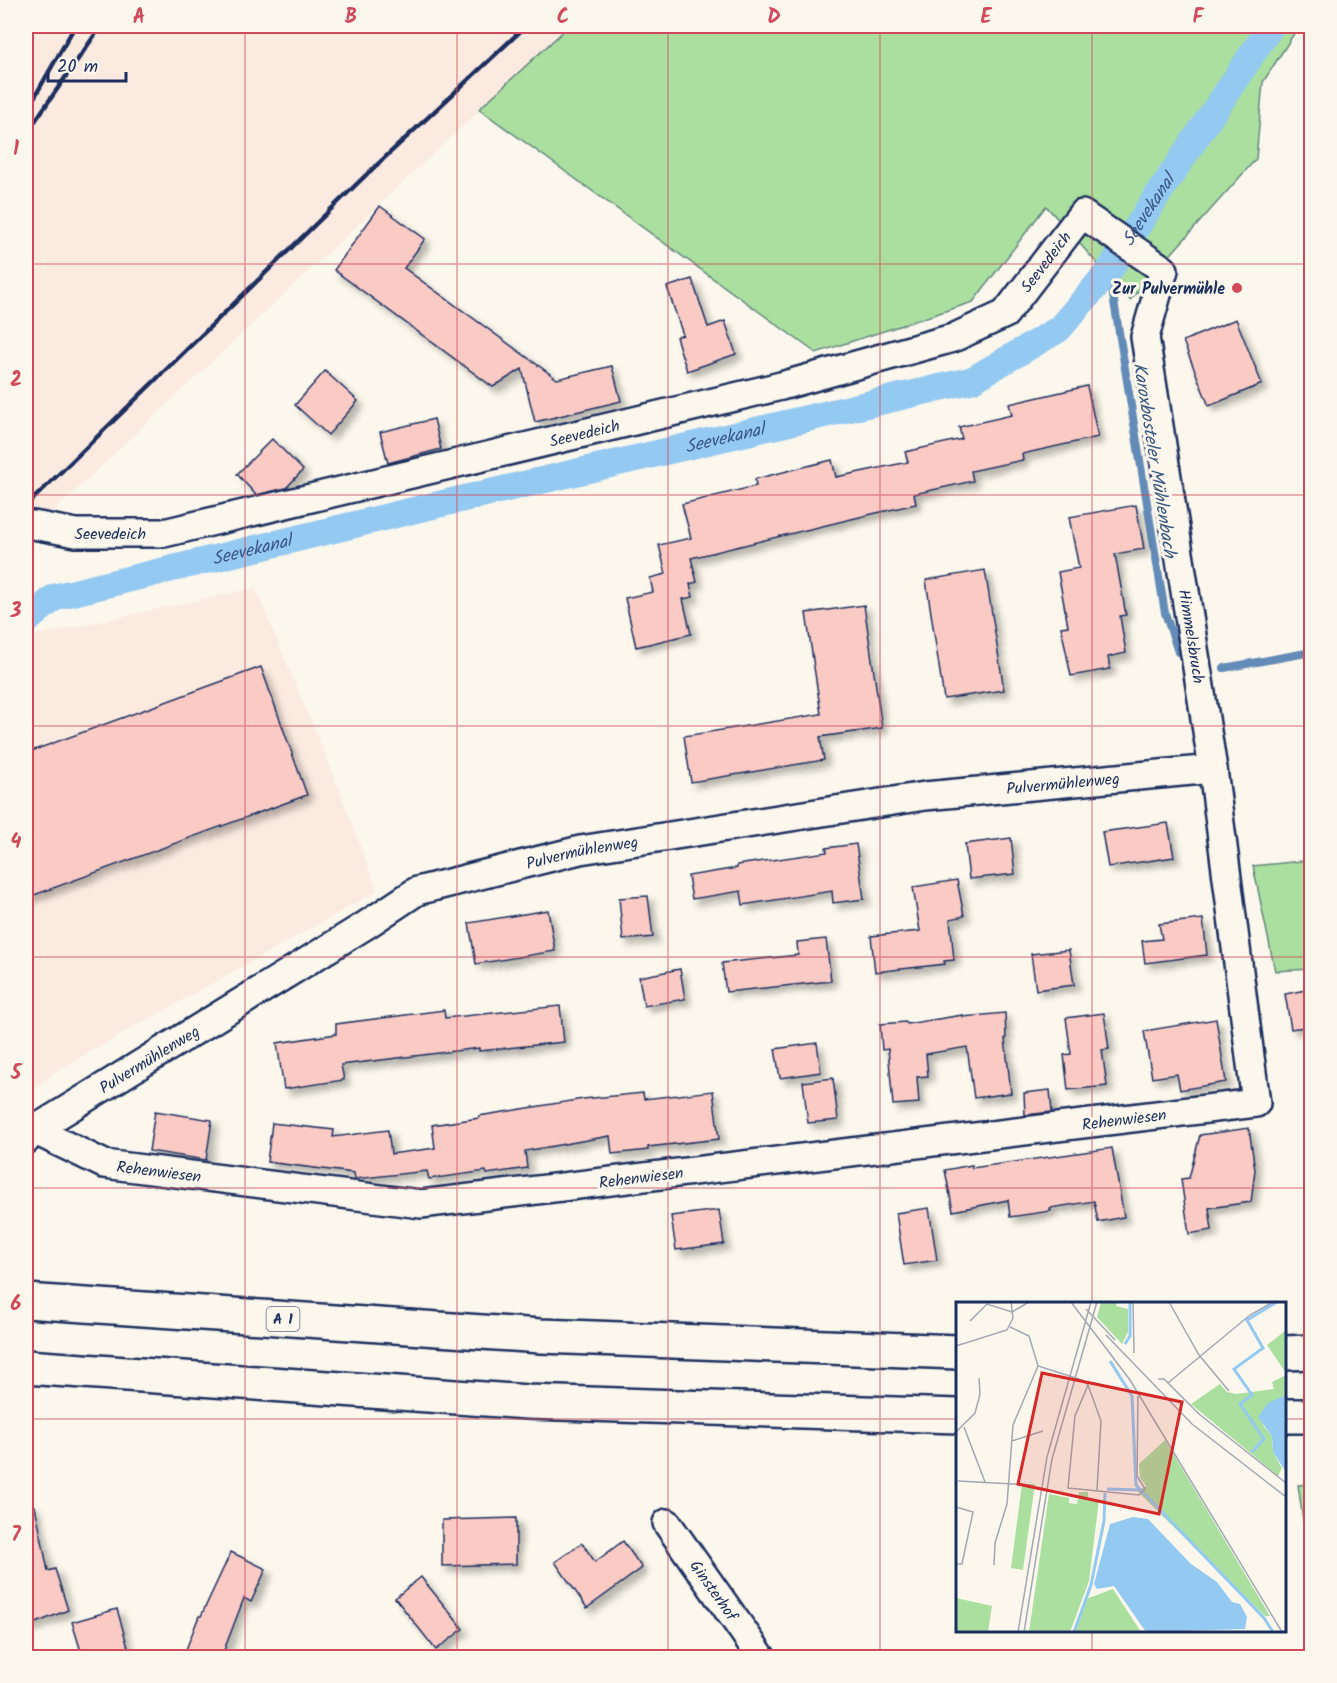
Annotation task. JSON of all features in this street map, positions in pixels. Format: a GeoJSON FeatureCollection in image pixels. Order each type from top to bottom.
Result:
{"type":"FeatureCollection","features":[{"type":"Feature","properties":{"kind":"highway","name":"A 1"},"geometry":{"type":"LineString","coordinates":[[26,1301],[541,1336],[956,1352]]}},
{"type":"Feature","properties":{"kind":"highway"},"geometry":{"type":"LineString","coordinates":[[1286,1353],[1311,1352]]}},
{"type":"Feature","properties":{"kind":"highway"},"geometry":{"type":"LineString","coordinates":[[26,1366],[528,1402],[956,1416]]}},
{"type":"Feature","properties":{"kind":"highway"},"geometry":{"type":"LineString","coordinates":[[1286,1416],[1311,1416]]}},
{"type":"Feature","properties":{"kind":"street","name":"Himmelsbruch"},"geometry":{"type":"LineString","coordinates":[[1083,214],[1164,270],[1146,337],[1213,770],[1256,1103]]}},
{"type":"Feature","properties":{"kind":"street","name":"Seevedeich"},"geometry":{"type":"LineString","coordinates":[[33,525],[76,533],[164,534],[781,386],[953,338],[1005,314],[1083,214]]}},
{"type":"Feature","properties":{"kind":"street","name":"Pulvermühlenweg"},"geometry":{"type":"LineString","coordinates":[[30,1135],[417,891],[580,850],[925,796],[1213,770]]}},
{"type":"Feature","properties":{"kind":"street","name":"Rehenwiesen"},"geometry":{"type":"LineString","coordinates":[[30,1135],[104,1164],[421,1204],[1256,1103]]}},
{"type":"Feature","properties":{"kind":"street","name":"Ginsterhof"},"geometry":{"type":"LineString","coordinates":[[667,1523],[762,1658]]}},
{"type":"Feature","properties":{"kind":"shaded area"},"geometry":{"type":"Polygon","coordinates":[[[26,26],[569,26],[26,537],[26,26]]]}},
{"type":"Feature","properties":{"kind":"shaded area"},"geometry":{"type":"Polygon","coordinates":[[[255,588],[333,773],[377,891],[56,1071],[26,1095],[26,645],[37,635],[255,588]]]}},
{"type":"Feature","properties":{"kind":"green space"},"geometry":{"type":"Polygon","coordinates":[[[569,26],[1299,26],[1263,82],[1256,159],[1130,300],[1046,206],[973,302],[816,353],[479,109],[569,26]]]}},
{"type":"Feature","properties":{"kind":"green space"},"geometry":{"type":"Polygon","coordinates":[[[1311,860],[1311,969],[1275,971],[1253,866],[1311,860]]]}},
{"type":"Feature","properties":{"kind":"green space"},"geometry":{"type":"Polygon","coordinates":[[[1312,1484],[1311,1576],[1298,1485],[1312,1484]]]}},
{"type":"Feature","properties":{"kind":"building"},"geometry":{"type":"Polygon","coordinates":[[[380,206],[425,239],[404,268],[557,379],[612,366],[621,401],[535,422],[522,369],[493,387],[334,270],[380,206]]]}},
{"type":"Feature","properties":{"kind":"building"},"geometry":{"type":"Polygon","coordinates":[[[692,279],[708,327],[725,321],[736,354],[687,371],[676,337],[683,335],[667,287],[692,279]]]}},
{"type":"Feature","properties":{"kind":"building"},"geometry":{"type":"Polygon","coordinates":[[[1236,319],[1262,384],[1209,406],[1183,341],[1236,319]]]}},
{"type":"Feature","properties":{"kind":"building"},"geometry":{"type":"Polygon","coordinates":[[[325,371],[358,401],[328,435],[295,405],[325,371]]]}},
{"type":"Feature","properties":{"kind":"building"},"geometry":{"type":"Polygon","coordinates":[[[1087,386],[1098,437],[1022,454],[1023,460],[971,471],[973,481],[914,494],[916,504],[691,558],[697,582],[690,584],[693,597],[683,599],[691,634],[636,647],[625,598],[653,592],[650,578],[666,574],[659,545],[691,538],[682,504],[756,486],[755,479],[832,460],[836,477],[908,462],[905,452],[962,439],[959,427],[1012,415],[1009,404],[1087,386]]]}},
{"type":"Feature","properties":{"kind":"building"},"geometry":{"type":"Polygon","coordinates":[[[434,419],[441,449],[388,463],[380,432],[434,419]]]}},
{"type":"Feature","properties":{"kind":"building"},"geometry":{"type":"Polygon","coordinates":[[[272,439],[303,470],[286,488],[256,495],[237,474],[272,439]]]}},
{"type":"Feature","properties":{"kind":"building"},"geometry":{"type":"Polygon","coordinates":[[[1136,505],[1144,549],[1115,554],[1126,615],[1120,616],[1126,653],[1108,657],[1110,669],[1071,676],[1061,627],[1068,626],[1058,572],[1079,568],[1069,517],[1136,505]]]}},
{"type":"Feature","properties":{"kind":"building"},"geometry":{"type":"Polygon","coordinates":[[[985,570],[1004,690],[944,699],[926,580],[985,570]]]}},
{"type":"Feature","properties":{"kind":"building"},"geometry":{"type":"Polygon","coordinates":[[[864,605],[882,728],[820,737],[824,760],[691,782],[684,736],[821,714],[806,613],[864,605]]]}},
{"type":"Feature","properties":{"kind":"building"},"geometry":{"type":"Polygon","coordinates":[[[261,667],[307,795],[26,898],[26,753],[261,667]]]}},
{"type":"Feature","properties":{"kind":"building"},"geometry":{"type":"Polygon","coordinates":[[[1168,823],[1174,857],[1108,867],[1102,832],[1168,823]]]}},
{"type":"Feature","properties":{"kind":"building"},"geometry":{"type":"Polygon","coordinates":[[[1011,838],[1015,874],[969,879],[965,844],[1011,838]]]}},
{"type":"Feature","properties":{"kind":"building"},"geometry":{"type":"Polygon","coordinates":[[[856,844],[864,899],[833,903],[832,891],[743,905],[741,891],[692,899],[688,876],[737,868],[737,865],[827,852],[826,848],[856,844]]]}},
{"type":"Feature","properties":{"kind":"building"},"geometry":{"type":"Polygon","coordinates":[[[957,880],[964,916],[950,919],[954,960],[944,961],[945,964],[875,972],[871,936],[920,931],[913,887],[957,880]]]}},
{"type":"Feature","properties":{"kind":"building"},"geometry":{"type":"Polygon","coordinates":[[[648,896],[653,937],[623,940],[619,898],[648,896]]]}},
{"type":"Feature","properties":{"kind":"building"},"geometry":{"type":"Polygon","coordinates":[[[548,910],[555,951],[476,964],[469,923],[548,910]]]}},
{"type":"Feature","properties":{"kind":"building"},"geometry":{"type":"Polygon","coordinates":[[[1203,919],[1207,955],[1145,963],[1142,941],[1162,939],[1159,924],[1203,919]]]}},
{"type":"Feature","properties":{"kind":"building"},"geometry":{"type":"Polygon","coordinates":[[[826,939],[831,981],[726,992],[722,963],[798,955],[797,942],[826,939]]]}},
{"type":"Feature","properties":{"kind":"building"},"geometry":{"type":"Polygon","coordinates":[[[1069,950],[1074,985],[1036,990],[1031,954],[1069,950]]]}},
{"type":"Feature","properties":{"kind":"building"},"geometry":{"type":"Polygon","coordinates":[[[680,969],[685,999],[644,1006],[639,977],[680,969]]]}},
{"type":"Feature","properties":{"kind":"building"},"geometry":{"type":"Polygon","coordinates":[[[1311,989],[1311,1026],[1291,1029],[1285,994],[1311,989]]]}},
{"type":"Feature","properties":{"kind":"building"},"geometry":{"type":"Polygon","coordinates":[[[560,1006],[564,1042],[479,1051],[479,1048],[341,1065],[344,1080],[284,1089],[277,1043],[336,1034],[336,1024],[444,1010],[445,1018],[560,1006]]]}},
{"type":"Feature","properties":{"kind":"building"},"geometry":{"type":"Polygon","coordinates":[[[1005,1013],[1005,1039],[1011,1093],[974,1098],[967,1047],[926,1054],[928,1076],[917,1077],[919,1103],[893,1105],[888,1049],[882,1050],[880,1024],[906,1022],[907,1024],[963,1015],[963,1017],[1005,1013]]]}},
{"type":"Feature","properties":{"kind":"building"},"geometry":{"type":"Polygon","coordinates":[[[1104,1013],[1109,1049],[1102,1050],[1107,1086],[1068,1090],[1064,1055],[1071,1054],[1066,1018],[1104,1013]]]}},
{"type":"Feature","properties":{"kind":"building"},"geometry":{"type":"Polygon","coordinates":[[[1216,1019],[1226,1082],[1180,1090],[1177,1074],[1152,1078],[1144,1031],[1216,1019]]]}},
{"type":"Feature","properties":{"kind":"building"},"geometry":{"type":"Polygon","coordinates":[[[817,1043],[821,1072],[780,1078],[775,1049],[817,1043]]]}},
{"type":"Feature","properties":{"kind":"building"},"geometry":{"type":"Polygon","coordinates":[[[833,1078],[838,1120],[808,1123],[803,1082],[833,1078]]]}},
{"type":"Feature","properties":{"kind":"building"},"geometry":{"type":"Polygon","coordinates":[[[1050,1090],[1052,1112],[1025,1115],[1024,1093],[1050,1090]]]}},
{"type":"Feature","properties":{"kind":"building"},"geometry":{"type":"Polygon","coordinates":[[[713,1091],[719,1139],[648,1147],[648,1150],[612,1154],[610,1136],[525,1151],[527,1168],[429,1179],[427,1171],[355,1179],[354,1173],[267,1162],[272,1123],[334,1130],[333,1137],[388,1130],[391,1154],[435,1148],[432,1125],[583,1099],[643,1093],[644,1099],[713,1091]]]}},
{"type":"Feature","properties":{"kind":"building"},"geometry":{"type":"Polygon","coordinates":[[[155,1111],[212,1120],[206,1160],[149,1151],[155,1111]]]}},
{"type":"Feature","properties":{"kind":"building"},"geometry":{"type":"Polygon","coordinates":[[[1249,1128],[1255,1170],[1251,1202],[1209,1208],[1212,1230],[1189,1234],[1181,1179],[1189,1178],[1200,1135],[1249,1128]]]}},
{"type":"Feature","properties":{"kind":"building"},"geometry":{"type":"Polygon","coordinates":[[[1112,1148],[1124,1217],[1098,1222],[1094,1201],[1010,1217],[1008,1200],[953,1211],[945,1170],[1112,1148]]]}},
{"type":"Feature","properties":{"kind":"building"},"geometry":{"type":"Polygon","coordinates":[[[929,1208],[937,1260],[904,1265],[896,1213],[929,1208]]]}},
{"type":"Feature","properties":{"kind":"building"},"geometry":{"type":"Polygon","coordinates":[[[719,1210],[724,1244],[676,1250],[671,1216],[719,1210]]]}},
{"type":"Feature","properties":{"kind":"building"},"geometry":{"type":"Polygon","coordinates":[[[35,1506],[48,1571],[55,1569],[68,1610],[26,1627],[26,1507],[35,1506]]]}},
{"type":"Feature","properties":{"kind":"building"},"geometry":{"type":"Polygon","coordinates":[[[516,1518],[516,1564],[442,1566],[442,1520],[516,1518]]]}},
{"type":"Feature","properties":{"kind":"building"},"geometry":{"type":"Polygon","coordinates":[[[623,1541],[642,1568],[587,1608],[555,1562],[582,1543],[595,1562],[623,1541]]]}},
{"type":"Feature","properties":{"kind":"building"},"geometry":{"type":"Polygon","coordinates":[[[231,1552],[266,1569],[251,1602],[244,1598],[221,1658],[199,1658],[185,1652],[199,1616],[231,1552]]]}},
{"type":"Feature","properties":{"kind":"building"},"geometry":{"type":"Polygon","coordinates":[[[421,1577],[463,1629],[436,1650],[395,1598],[421,1577]]]}},
{"type":"Feature","properties":{"kind":"building"},"geometry":{"type":"Polygon","coordinates":[[[117,1609],[131,1658],[83,1658],[72,1622],[117,1609]]]}},
{"type":"Feature","properties":{"kind":"waterway","name":"Seevekanal"},"geometry":{"type":"LineString","coordinates":[[26,621],[55,597],[419,509],[972,380],[1059,329],[1109,271],[1271,26]]}},
{"type":"Feature","properties":{"kind":"waterway","name":"Karoxbosteler Mühlenbach"},"geometry":{"type":"LineString","coordinates":[[1109,271],[1165,613],[1178,652]]}},
{"type":"Feature","properties":{"kind":"waterway","name":"Karoxbosteler Mühlenbach"},"geometry":{"type":"LineString","coordinates":[[1224,668],[1312,652]]}},
{"type":"Feature","properties":{"kind":"railway"},"geometry":{"type":"LineString","coordinates":[[26,33],[30,26]]}},
{"type":"Feature","properties":{"kind":"railway"},"geometry":{"type":"LineString","coordinates":[[26,112],[75,26]]}},
{"type":"Feature","properties":{"kind":"railway"},"geometry":{"type":"LineString","coordinates":[[26,134],[101,26]]}},
{"type":"Feature","properties":{"kind":"railway"},"geometry":{"type":"LineString","coordinates":[[26,506],[365,176],[526,26]]}},
{"type":"Feature","properties":{"kind":"place","name":"Zur Pulvermühle"},"geometry":{"type":"Point","coordinates":[1237,288]}}]}
